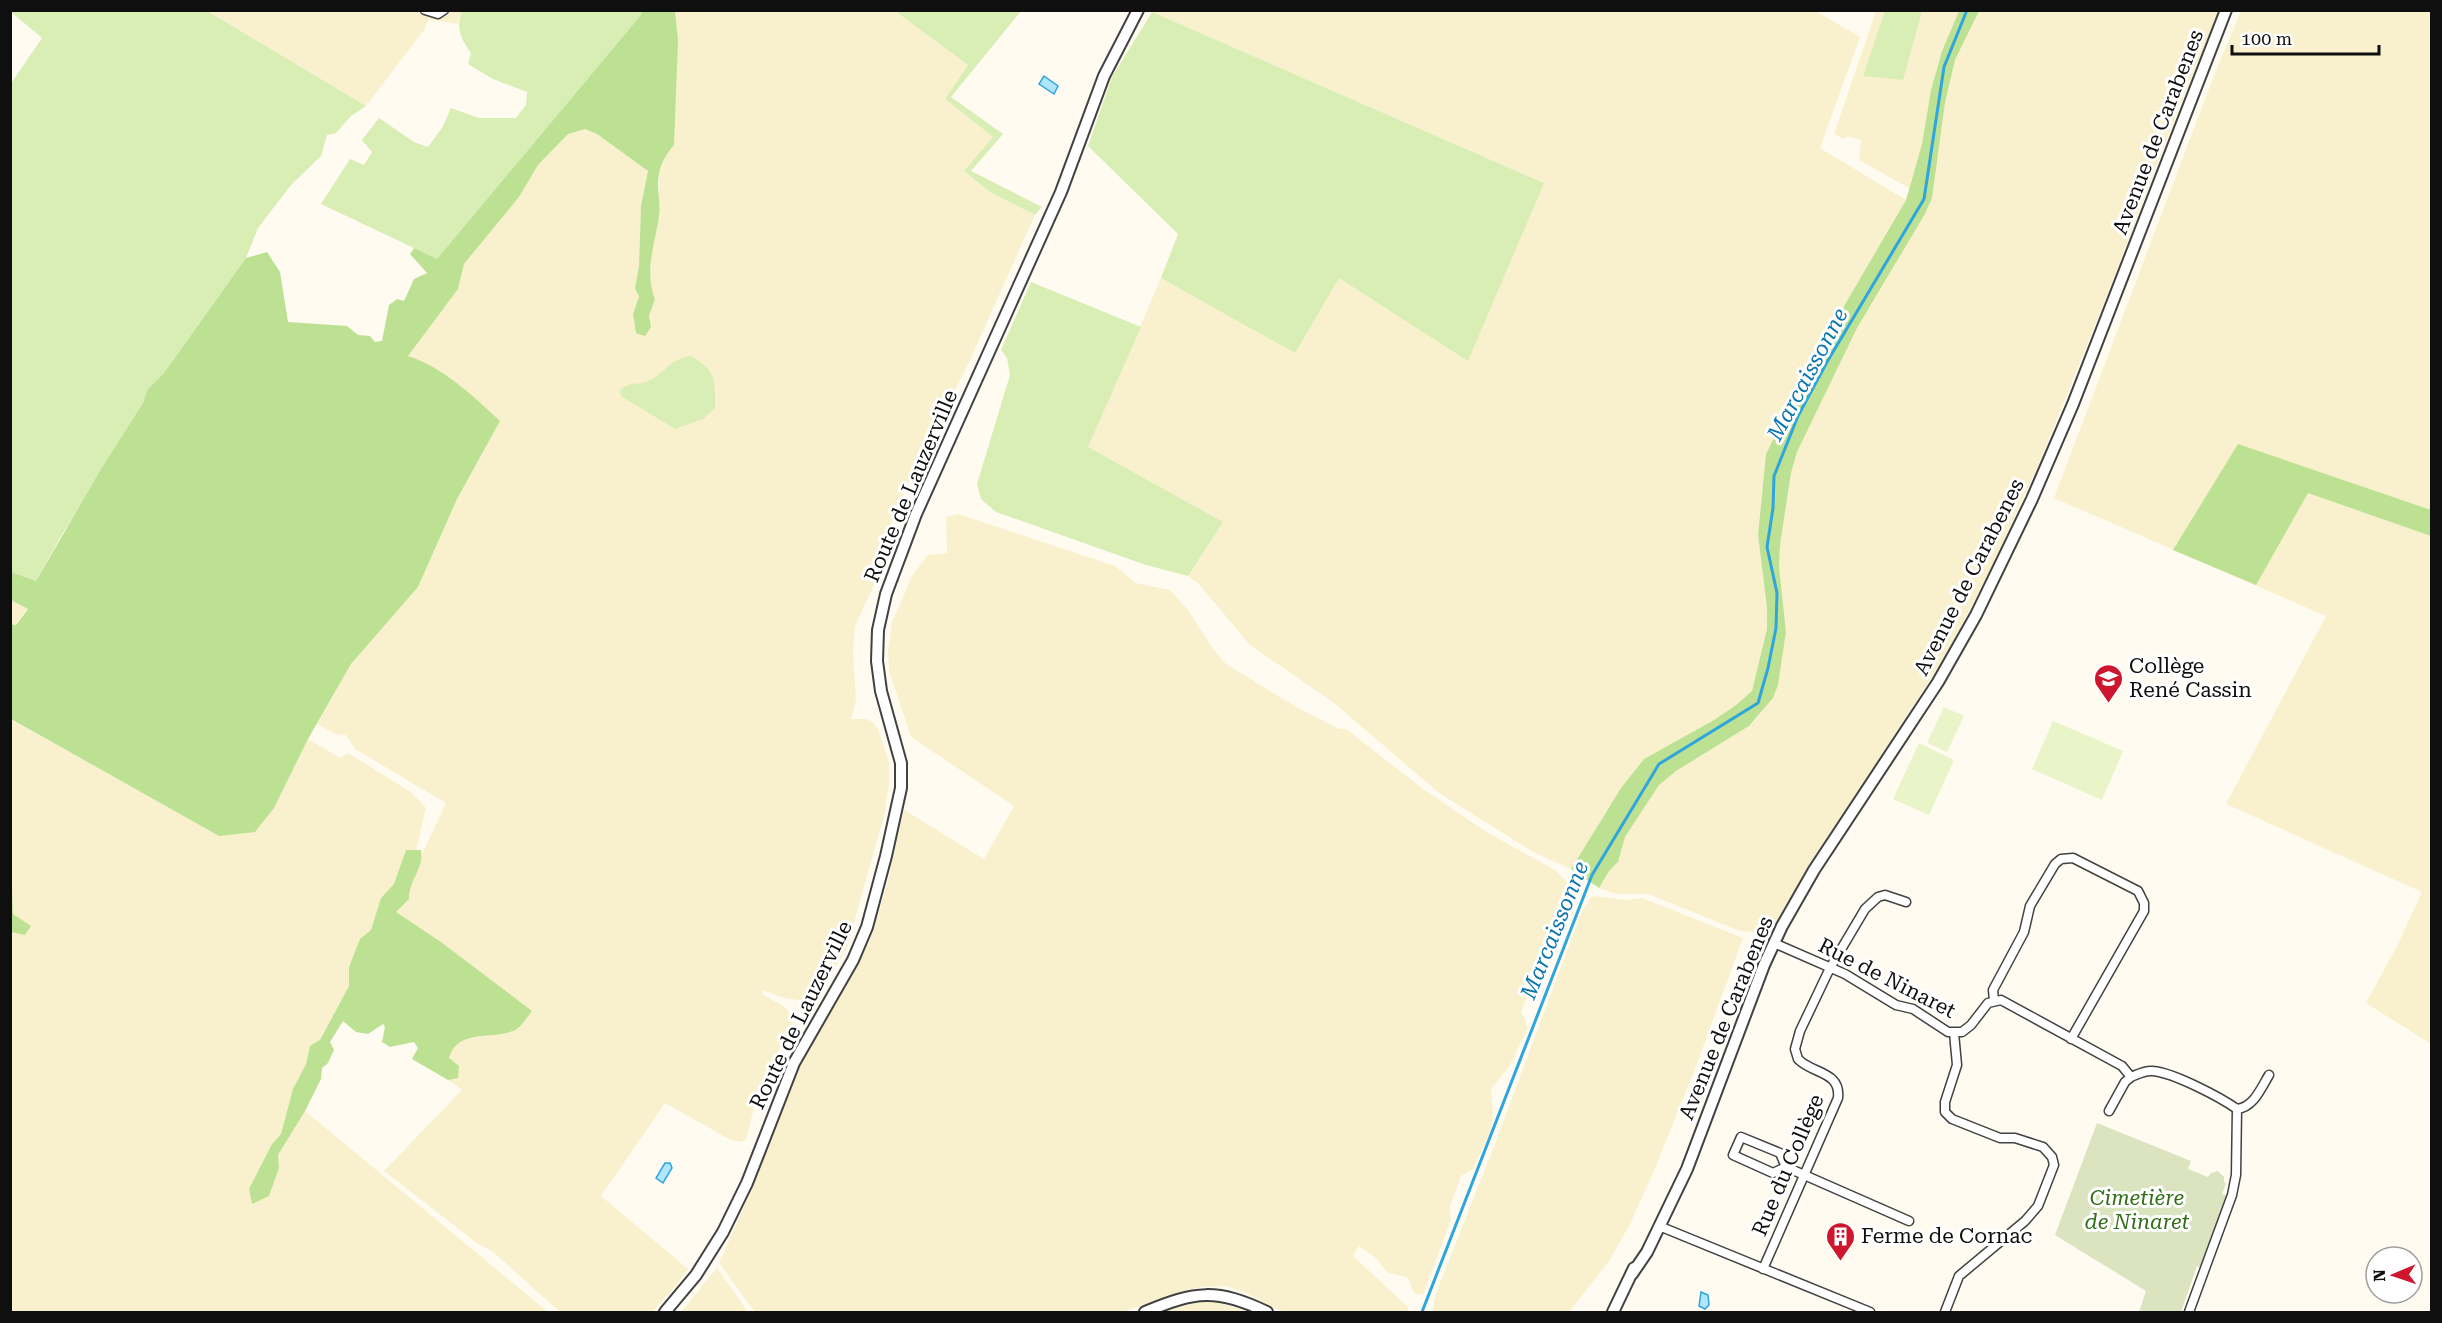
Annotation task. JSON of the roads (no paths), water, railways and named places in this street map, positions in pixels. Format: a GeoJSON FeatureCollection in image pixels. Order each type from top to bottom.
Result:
{"type":"FeatureCollection","features":[{"type":"Feature","properties":{"kind":"street"},"geometry":{"type":"LineString","coordinates":[[425,10],[438,14],[444,10]]}},
{"type":"Feature","properties":{"kind":"street","name":"Route de Lauzerville"},"geometry":{"type":"LineString","coordinates":[[665,1312],[696,1275],[723,1232],[747,1183],[794,1063],[853,960],[871,915],[895,817],[902,774],[897,746],[878,676],[876,644],[879,621],[902,549],[948,441],[1052,214],[1104,76],[1138,10]]}},
{"type":"Feature","properties":{"kind":"street","name":"Avenue de Carabenes"},"geometry":{"type":"LineString","coordinates":[[1632,1274],[1647,1252],[1687,1169],[1774,943],[1815,870],[1933,691],[1996,577],[2073,404],[2226,10]]}},
{"type":"Feature","properties":{"kind":"street"},"geometry":{"type":"LineString","coordinates":[[2071,1039],[2144,910],[2144,903],[2138,891],[2073,858],[2061,859],[2055,864],[2030,906],[2024,932],[1994,990],[1994,1001],[2007,1003],[2071,1039],[2122,1066],[2131,1077]]}},
{"type":"Feature","properties":{"kind":"street","name":"Rue du Collège"},"geometry":{"type":"LineString","coordinates":[[1763,1269],[1839,1092],[1835,1081],[1830,1076],[1802,1063],[1795,1048],[1800,1031],[1830,968],[1865,909],[1871,902],[1885,895],[1906,902]]}},
{"type":"Feature","properties":{"kind":"street","name":"Rue de Ninaret"},"geometry":{"type":"LineString","coordinates":[[1774,943],[1830,968],[1896,1005],[1913,1009],[1927,1020],[1954,1033],[1962,1032],[1971,1025],[1983,1007],[1994,1001]]}},
{"type":"Feature","properties":{"kind":"street"},"geometry":{"type":"LineString","coordinates":[[1945,1312],[1959,1276],[2025,1221],[2038,1206],[2054,1166],[2052,1157],[2043,1147],[2015,1138],[2000,1138],[1952,1119],[1945,1112],[1945,1102],[1957,1065],[1954,1033]]}},
{"type":"Feature","properties":{"kind":"street"},"geometry":{"type":"LineString","coordinates":[[2109,1111],[2125,1082],[2144,1072],[2156,1072],[2218,1095],[2237,1109],[2246,1108],[2251,1104],[2269,1075]]}},
{"type":"Feature","properties":{"kind":"street"},"geometry":{"type":"LineString","coordinates":[[2189,1312],[2232,1195],[2236,1175],[2237,1109]]}},
{"type":"Feature","properties":{"kind":"street","name":"Avenue de Carabenes"},"geometry":{"type":"LineString","coordinates":[[1613,1312],[1681,1167],[1700,1136]]}},
{"type":"Feature","properties":{"kind":"street"},"geometry":{"type":"LineString","coordinates":[[1786,1167],[1773,1173],[1733,1155],[1741,1137],[1780,1154],[1786,1167],[1909,1221]]}},
{"type":"Feature","properties":{"kind":"street"},"geometry":{"type":"LineString","coordinates":[[1659,1226],[1870,1312]]}},
{"type":"Feature","properties":{"kind":"street"},"geometry":{"type":"LineString","coordinates":[[1145,1312],[1183,1298],[1210,1294],[1233,1297],[1267,1312]]}},
{"type":"Feature","properties":{"kind":"water"},"geometry":{"type":"Polygon","coordinates":[[[1044,76],[1058,86],[1054,94],[1039,84],[1044,76]]]}},
{"type":"Feature","properties":{"kind":"water"},"geometry":{"type":"Polygon","coordinates":[[[665,1163],[670,1163],[672,1168],[663,1183],[656,1178],[665,1163]]]}},
{"type":"Feature","properties":{"kind":"water"},"geometry":{"type":"Polygon","coordinates":[[[1701,1292],[1708,1295],[1709,1305],[1705,1309],[1699,1306],[1701,1292]]]}},
{"type":"Feature","properties":{"kind":"waterway","name":"Marcaissonne"},"geometry":{"type":"LineString","coordinates":[[1422,1312],[1592,875],[1659,764],[1758,703],[1776,628],[1777,593],[1767,547],[1773,508],[1774,476],[1798,416],[1827,362],[1924,199],[1944,67],[1967,10]]}},
{"type":"Feature","properties":{"kind":"place","name":"Collège René Cassin"},"geometry":{"type":"Point","coordinates":[2108,704]}},
{"type":"Feature","properties":{"kind":"place","name":"Ferme de Cornac"},"geometry":{"type":"Point","coordinates":[1840,1262]}},
{"type":"Feature","properties":{"kind":"park label","name":"Cimetière de Ninaret"},"geometry":{"type":"Point","coordinates":[2137,1210]}}]}
